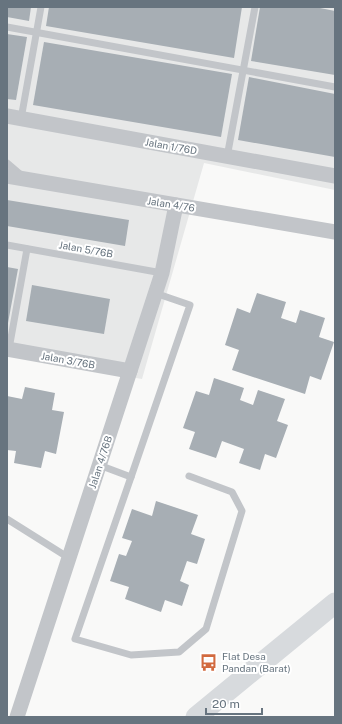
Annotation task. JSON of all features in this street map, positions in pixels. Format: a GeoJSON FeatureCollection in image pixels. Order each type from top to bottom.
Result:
{"type":"FeatureCollection","features":[{"type":"Feature","properties":{"kind":"street","name":"Jalan 1/76D"},"geometry":{"type":"LineString","coordinates":[[14,118],[335,176]]}},
{"type":"Feature","properties":{"kind":"street","name":"Jalan 4/76"},"geometry":{"type":"LineString","coordinates":[[7,176],[335,232]]}},
{"type":"Feature","properties":{"kind":"street","name":"Jalan 4/76B"},"geometry":{"type":"LineString","coordinates":[[17,717],[162,273],[176,205]]}},
{"type":"Feature","properties":{"kind":"street","name":"Jalan 3/76B"},"geometry":{"type":"LineString","coordinates":[[8,349],[130,371]]}},
{"type":"Feature","properties":{"kind":"street"},"geometry":{"type":"LineString","coordinates":[[196,717],[335,603]]}},
{"type":"Feature","properties":{"kind":"lane"},"geometry":{"type":"LineString","coordinates":[[14,118],[41,7]]}},
{"type":"Feature","properties":{"kind":"lane"},"geometry":{"type":"LineString","coordinates":[[227,157],[255,7]]}},
{"type":"Feature","properties":{"kind":"lane"},"geometry":{"type":"LineString","coordinates":[[7,27],[335,87]]}},
{"type":"Feature","properties":{"kind":"lane"},"geometry":{"type":"LineString","coordinates":[[7,163],[26,180]]}},
{"type":"Feature","properties":{"kind":"lane","name":"Jalan 5/76B"},"geometry":{"type":"LineString","coordinates":[[7,245],[162,273]]}},
{"type":"Feature","properties":{"kind":"lane"},"geometry":{"type":"LineString","coordinates":[[8,349],[27,249]]}},
{"type":"Feature","properties":{"kind":"lane"},"geometry":{"type":"LineString","coordinates":[[155,293],[190,305],[75,639],[131,656],[178,652],[206,629],[242,511],[232,492],[188,476]]}},
{"type":"Feature","properties":{"kind":"lane"},"geometry":{"type":"LineString","coordinates":[[99,465],[131,476]]}},
{"type":"Feature","properties":{"kind":"lane"},"geometry":{"type":"LineString","coordinates":[[7,519],[69,558]]}},
{"type":"Feature","properties":{"kind":"shaded area"},"geometry":{"type":"Polygon","coordinates":[[[7,7],[335,7],[335,190],[204,163],[142,379],[7,356],[7,7]]]}},
{"type":"Feature","properties":{"kind":"building"},"geometry":{"type":"Polygon","coordinates":[[[7,7],[31,7],[29,21],[7,17],[7,7]]]}},
{"type":"Feature","properties":{"kind":"building"},"geometry":{"type":"Polygon","coordinates":[[[49,7],[242,7],[234,58],[46,26],[49,7]]]}},
{"type":"Feature","properties":{"kind":"building"},"geometry":{"type":"Polygon","coordinates":[[[260,7],[315,7],[335,11],[335,75],[251,61],[260,7]]]}},
{"type":"Feature","properties":{"kind":"building"},"geometry":{"type":"Polygon","coordinates":[[[7,34],[27,37],[16,100],[7,99],[7,34]]]}},
{"type":"Feature","properties":{"kind":"building"},"geometry":{"type":"Polygon","coordinates":[[[44,42],[232,74],[221,137],[33,105],[44,42]]]}},
{"type":"Feature","properties":{"kind":"building"},"geometry":{"type":"Polygon","coordinates":[[[249,77],[335,94],[335,157],[238,140],[249,77]]]}},
{"type":"Feature","properties":{"kind":"building"},"geometry":{"type":"Polygon","coordinates":[[[7,200],[129,220],[125,246],[7,226],[7,200]]]}},
{"type":"Feature","properties":{"kind":"building"},"geometry":{"type":"Polygon","coordinates":[[[7,267],[18,269],[8,323],[7,322],[7,267]]]}},
{"type":"Feature","properties":{"kind":"building"},"geometry":{"type":"Polygon","coordinates":[[[32,285],[110,299],[104,334],[26,321],[32,285]]]}},
{"type":"Feature","properties":{"kind":"building"},"geometry":{"type":"Polygon","coordinates":[[[257,293],[286,302],[281,318],[296,323],[300,310],[325,318],[319,337],[334,342],[321,380],[310,376],[305,394],[232,370],[239,350],[225,345],[237,308],[250,313],[257,293]]]}},
{"type":"Feature","properties":{"kind":"building"},"geometry":{"type":"Polygon","coordinates":[[[214,378],[244,388],[240,400],[253,405],[258,390],[285,399],[277,421],[288,425],[276,458],[265,454],[260,470],[239,463],[244,449],[222,441],[216,458],[189,449],[195,432],[183,428],[196,391],[209,395],[214,378]]]}},
{"type":"Feature","properties":{"kind":"building"},"geometry":{"type":"Polygon","coordinates":[[[25,387],[55,393],[52,410],[64,412],[56,454],[45,451],[41,468],[14,463],[16,451],[7,450],[7,396],[22,399],[25,387]]]}},
{"type":"Feature","properties":{"kind":"building"},"geometry":{"type":"Polygon","coordinates":[[[156,501],[198,515],[191,534],[205,539],[197,564],[187,561],[180,581],[189,585],[182,606],[165,600],[161,612],[125,599],[129,587],[110,581],[119,554],[126,556],[132,541],[122,538],[132,509],[152,516],[156,501]]]}},
{"type":"Feature","properties":{"kind":"place","name":"Flat Desa Pandan (Barat)"},"geometry":{"type":"Point","coordinates":[209,662]}}]}
